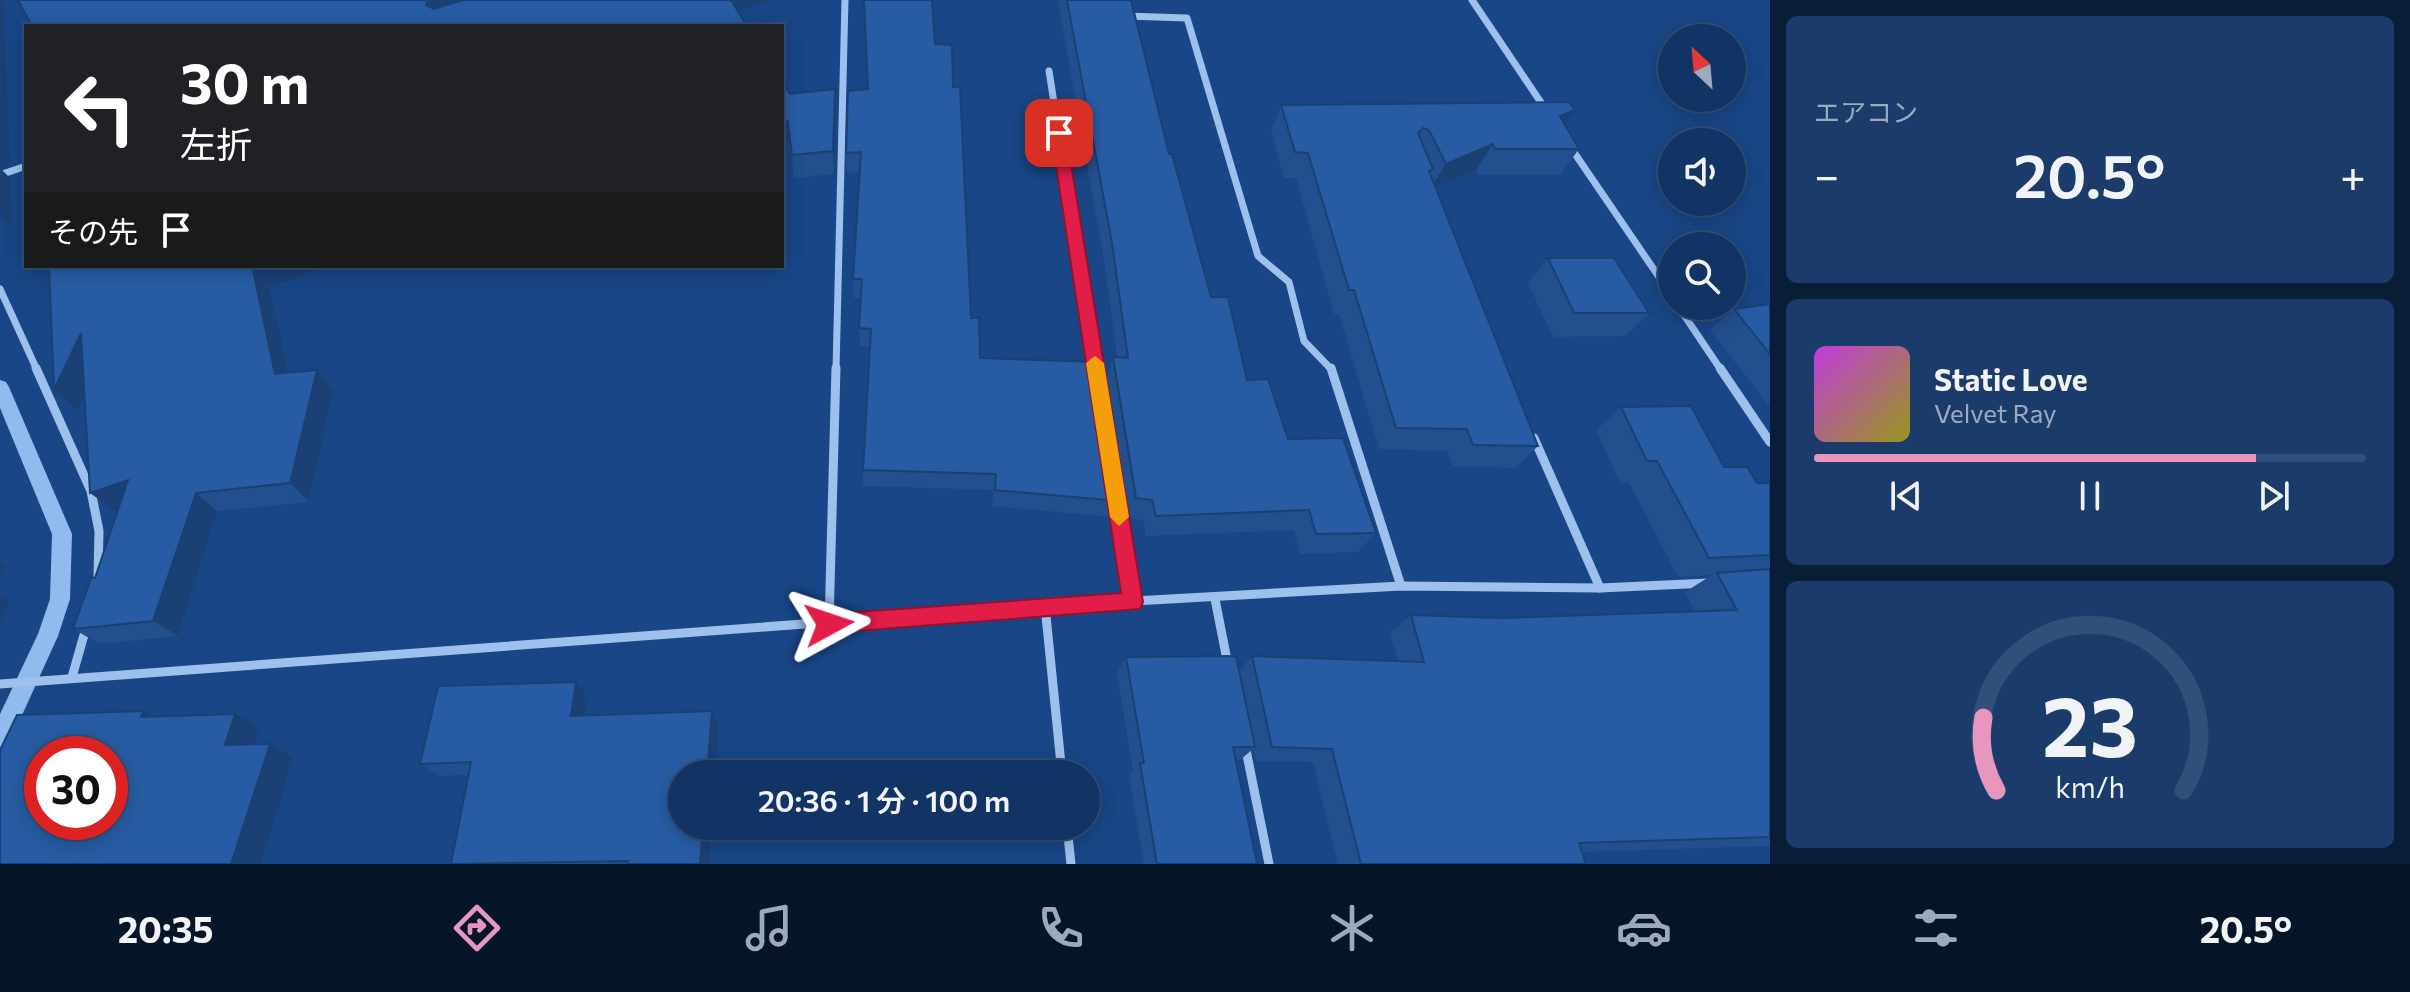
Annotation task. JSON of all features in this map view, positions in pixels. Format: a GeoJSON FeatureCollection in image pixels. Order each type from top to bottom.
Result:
{"type":"FeatureCollection","features":[{"type":"Feature","properties":{"kind":"street"},"geometry":{"type":"LineString","coordinates":[[829,624],[845,0]]}},
{"type":"Feature","properties":{"kind":"street"},"geometry":{"type":"LineString","coordinates":[[1472,0],[1550,116]]}},
{"type":"Feature","properties":{"kind":"street"},"geometry":{"type":"LineString","coordinates":[[1107,16],[1187,18],[1258,256],[1289,282],[1304,341],[1331,367],[1401,586]]}},
{"type":"Feature","properties":{"kind":"street"},"geometry":{"type":"LineString","coordinates":[[1049,71],[1098,383]]}},
{"type":"Feature","properties":{"kind":"street"},"geometry":{"type":"LineString","coordinates":[[1568,142],[1658,275]]}},
{"type":"Feature","properties":{"kind":"street"},"geometry":{"type":"LineString","coordinates":[[0,175],[24,167]]}},
{"type":"Feature","properties":{"kind":"street"},"geometry":{"type":"LineString","coordinates":[[0,289],[91,491],[99,531],[95,588]]}},
{"type":"Feature","properties":{"kind":"street"},"geometry":{"type":"LineString","coordinates":[[1687,320],[1770,442]]}},
{"type":"Feature","properties":{"kind":"street"},"geometry":{"type":"LineString","coordinates":[[1530,431],[1600,588]]}},
{"type":"Feature","properties":{"kind":"street"},"geometry":{"type":"LineString","coordinates":[[1113,477],[1133,602]]}},
{"type":"Feature","properties":{"kind":"street"},"geometry":{"type":"LineString","coordinates":[[2,684],[1045,606],[1215,599],[1401,586],[1600,588],[1724,582]]}},
{"type":"Feature","properties":{"kind":"street"},"geometry":{"type":"LineString","coordinates":[[1215,599],[1231,677]]}},
{"type":"Feature","properties":{"kind":"street"},"geometry":{"type":"LineString","coordinates":[[1045,606],[1061,760]]}},
{"type":"Feature","properties":{"kind":"street"},"geometry":{"type":"LineString","coordinates":[[72,677],[88,618]]}},
{"type":"Feature","properties":{"kind":"street"},"geometry":{"type":"LineString","coordinates":[[1243,739],[1269,864]]}},
{"type":"Feature","properties":{"kind":"street"},"geometry":{"type":"LineString","coordinates":[[1068,840],[1071,864]]}},
{"type":"Feature","properties":{"kind":"building"},"geometry":{"type":"Polygon","coordinates":[[[18,0],[428,0],[426,5],[434,9],[463,0],[731,0],[746,24],[31,24],[18,0]]]}},
{"type":"Feature","properties":{"kind":"building"},"geometry":{"type":"Polygon","coordinates":[[[864,0],[932,0],[935,44],[952,45],[953,87],[960,87],[971,318],[979,318],[980,358],[1096,362],[1118,501],[995,490],[996,474],[863,470],[871,329],[859,328],[862,279],[853,279],[861,152],[846,153],[848,91],[868,89],[864,0]]]}},
{"type":"Feature","properties":{"kind":"building"},"geometry":{"type":"Polygon","coordinates":[[[1067,0],[1131,0],[1169,154],[1172,154],[1211,297],[1228,297],[1247,380],[1268,379],[1288,439],[1343,438],[1376,533],[1316,534],[1309,510],[1156,516],[1152,500],[1136,498],[1113,357],[1128,358],[1112,243],[1067,0]]]}},
{"type":"Feature","properties":{"kind":"building"},"geometry":{"type":"Polygon","coordinates":[[[784,84],[790,94],[835,89],[833,151],[792,155],[788,121],[784,122],[784,84]]]}},
{"type":"Feature","properties":{"kind":"building"},"geometry":{"type":"Polygon","coordinates":[[[1569,102],[1575,110],[1560,116],[1579,149],[1495,149],[1493,144],[1446,164],[1429,130],[1423,128],[1418,133],[1433,169],[1429,171],[1538,446],[1473,445],[1467,429],[1396,428],[1354,290],[1349,290],[1308,153],[1295,152],[1281,105],[1569,102]]]}},
{"type":"Feature","properties":{"kind":"building"},"geometry":{"type":"Polygon","coordinates":[[[1548,258],[1614,258],[1649,313],[1574,313],[1548,258]]]}},
{"type":"Feature","properties":{"kind":"building"},"geometry":{"type":"Polygon","coordinates":[[[49,268],[252,268],[275,374],[317,370],[290,483],[196,493],[153,621],[73,629],[91,578],[95,578],[128,480],[90,493],[81,333],[54,390],[49,268]]]}},
{"type":"Feature","properties":{"kind":"building"},"geometry":{"type":"Polygon","coordinates":[[[1770,304],[1770,354],[1743,320],[1746,320],[1746,307],[1770,304]]]}},
{"type":"Feature","properties":{"kind":"building"},"geometry":{"type":"Polygon","coordinates":[[[1691,406],[1724,467],[1747,467],[1757,483],[1770,483],[1770,555],[1709,558],[1657,461],[1647,461],[1621,407],[1691,406]]]}},
{"type":"Feature","properties":{"kind":"building"},"geometry":{"type":"Polygon","coordinates":[[[1770,569],[1770,837],[1579,843],[1586,864],[1361,864],[1332,749],[1272,747],[1252,656],[1424,662],[1411,615],[1501,618],[1737,610],[1717,573],[1770,569]]]}},
{"type":"Feature","properties":{"kind":"building"},"geometry":{"type":"Polygon","coordinates":[[[1236,656],[1255,747],[1233,747],[1257,864],[1157,864],[1126,657],[1236,656]]]}},
{"type":"Feature","properties":{"kind":"building"},"geometry":{"type":"Polygon","coordinates":[[[576,682],[571,716],[712,711],[708,760],[668,760],[668,840],[702,840],[700,864],[627,864],[628,861],[451,864],[471,762],[420,764],[438,686],[576,682]]]}},
{"type":"Feature","properties":{"kind":"building"},"geometry":{"type":"Polygon","coordinates":[[[144,711],[141,717],[235,714],[225,745],[270,744],[231,864],[0,864],[0,750],[17,715],[144,711]]]}},
{"type":"Feature","properties":{"kind":"waterway"},"geometry":{"type":"LineString","coordinates":[[0,387],[62,534],[60,599],[48,636],[0,738]]}},
{"type":"Feature","properties":{"kind":"slow traffic"},"geometry":{"type":"LineString","coordinates":[[1095,363],[1119,517]]}},
{"type":"Feature","properties":{"kind":"route"},"geometry":{"type":"LineString","coordinates":[[829,624],[1133,602],[1059,133]]}}]}
